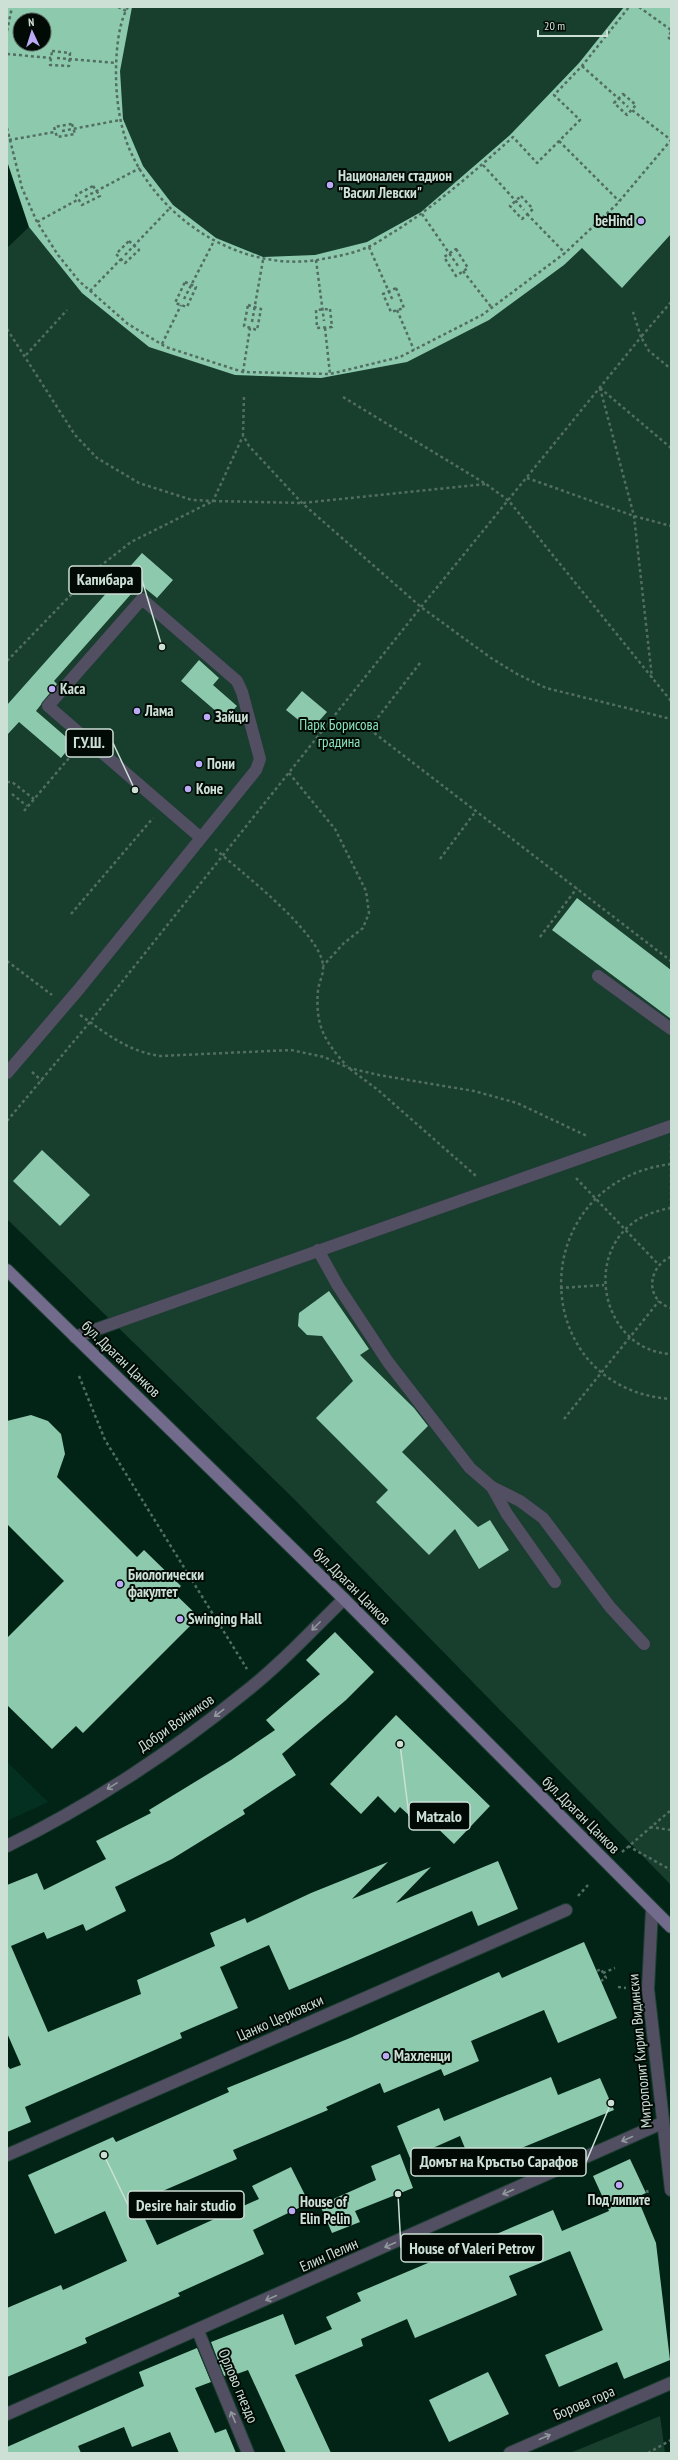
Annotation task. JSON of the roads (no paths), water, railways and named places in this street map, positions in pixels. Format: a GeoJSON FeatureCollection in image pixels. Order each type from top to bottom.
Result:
{"type":"FeatureCollection","features":[{"type":"Feature","properties":{"kind":"street"},"geometry":{"type":"LineString","coordinates":[[7,1073],[65,1005],[201,838],[256,770],[260,759],[242,692],[237,681],[142,599],[48,706],[201,838]]}},
{"type":"Feature","properties":{"kind":"street"},"geometry":{"type":"LineString","coordinates":[[598,976],[671,1029]]}},
{"type":"Feature","properties":{"kind":"street"},"geometry":{"type":"LineString","coordinates":[[75,1337],[671,1126]]}},
{"type":"Feature","properties":{"kind":"street"},"geometry":{"type":"LineString","coordinates":[[318,1250],[338,1286],[388,1362],[470,1468],[492,1487],[520,1501],[543,1518],[610,1607],[644,1644]]}},
{"type":"Feature","properties":{"kind":"street","name":"бул. Драган Цанков"},"geometry":{"type":"LineString","coordinates":[[7,1270],[344,1599],[671,1927]]}},
{"type":"Feature","properties":{"kind":"street"},"geometry":{"type":"LineString","coordinates":[[492,1487],[507,1514],[555,1582]]}},
{"type":"Feature","properties":{"kind":"street","name":"Добри Войников"},"geometry":{"type":"LineString","coordinates":[[7,1846],[78,1807],[192,1733],[256,1683],[344,1599]]}},
{"type":"Feature","properties":{"kind":"street","name":"Митрополит Кирил Видински"},"geometry":{"type":"LineString","coordinates":[[652,1909],[648,1988],[662,2123],[671,2190]]}},
{"type":"Feature","properties":{"kind":"street","name":"Цанко Церковски"},"geometry":{"type":"LineString","coordinates":[[7,2155],[566,1910]]}},
{"type":"Feature","properties":{"kind":"street","name":"Елин Пелин"},"geometry":{"type":"LineString","coordinates":[[7,2414],[198,2331],[662,2123]]}},
{"type":"Feature","properties":{"kind":"street","name":"Орлово гнездо"},"geometry":{"type":"LineString","coordinates":[[198,2331],[248,2453]]}},
{"type":"Feature","properties":{"kind":"street","name":"Борова гора"},"geometry":{"type":"LineString","coordinates":[[510,2453],[671,2383]]}},
{"type":"Feature","properties":{"kind":"place","name":"Национален стадион \"Васил Левски\""},"geometry":{"type":"Point","coordinates":[330,185]}},
{"type":"Feature","properties":{"kind":"place","name":"beHind"},"geometry":{"type":"Point","coordinates":[641,221]}},
{"type":"Feature","properties":{"kind":"place","name":"Капибара"},"geometry":{"type":"Point","coordinates":[162,647]}},
{"type":"Feature","properties":{"kind":"place","name":"Каса"},"geometry":{"type":"Point","coordinates":[52,689]}},
{"type":"Feature","properties":{"kind":"place","name":"Лама"},"geometry":{"type":"Point","coordinates":[137,711]}},
{"type":"Feature","properties":{"kind":"place","name":"Зайци"},"geometry":{"type":"Point","coordinates":[207,717]}},
{"type":"Feature","properties":{"kind":"place","name":"Пони"},"geometry":{"type":"Point","coordinates":[199,764]}},
{"type":"Feature","properties":{"kind":"place","name":"Коне"},"geometry":{"type":"Point","coordinates":[188,789]}},
{"type":"Feature","properties":{"kind":"place","name":"Г.У.Ш."},"geometry":{"type":"Point","coordinates":[135,790]}},
{"type":"Feature","properties":{"kind":"place","name":"Биологически факултет"},"geometry":{"type":"Point","coordinates":[120,1584]}},
{"type":"Feature","properties":{"kind":"place","name":"Swinging Hall"},"geometry":{"type":"Point","coordinates":[180,1619]}},
{"type":"Feature","properties":{"kind":"place","name":"Matzalo"},"geometry":{"type":"Point","coordinates":[400,1744]}},
{"type":"Feature","properties":{"kind":"place","name":"Махленци"},"geometry":{"type":"Point","coordinates":[386,2056]}},
{"type":"Feature","properties":{"kind":"place","name":"Домът на Кръстьо Сарафов"},"geometry":{"type":"Point","coordinates":[611,2103]}},
{"type":"Feature","properties":{"kind":"place","name":"Desire hair studio"},"geometry":{"type":"Point","coordinates":[104,2155]}},
{"type":"Feature","properties":{"kind":"place","name":"Под липите"},"geometry":{"type":"Point","coordinates":[619,2185]}},
{"type":"Feature","properties":{"kind":"place","name":"House of Valeri Petrov"},"geometry":{"type":"Point","coordinates":[398,2194]}},
{"type":"Feature","properties":{"kind":"place","name":"House of Elin Pelin"},"geometry":{"type":"Point","coordinates":[292,2211]}},
{"type":"Feature","properties":{"kind":"park label","name":"Парк Борисова градина"},"geometry":{"type":"Point","coordinates":[339,734]}}]}
